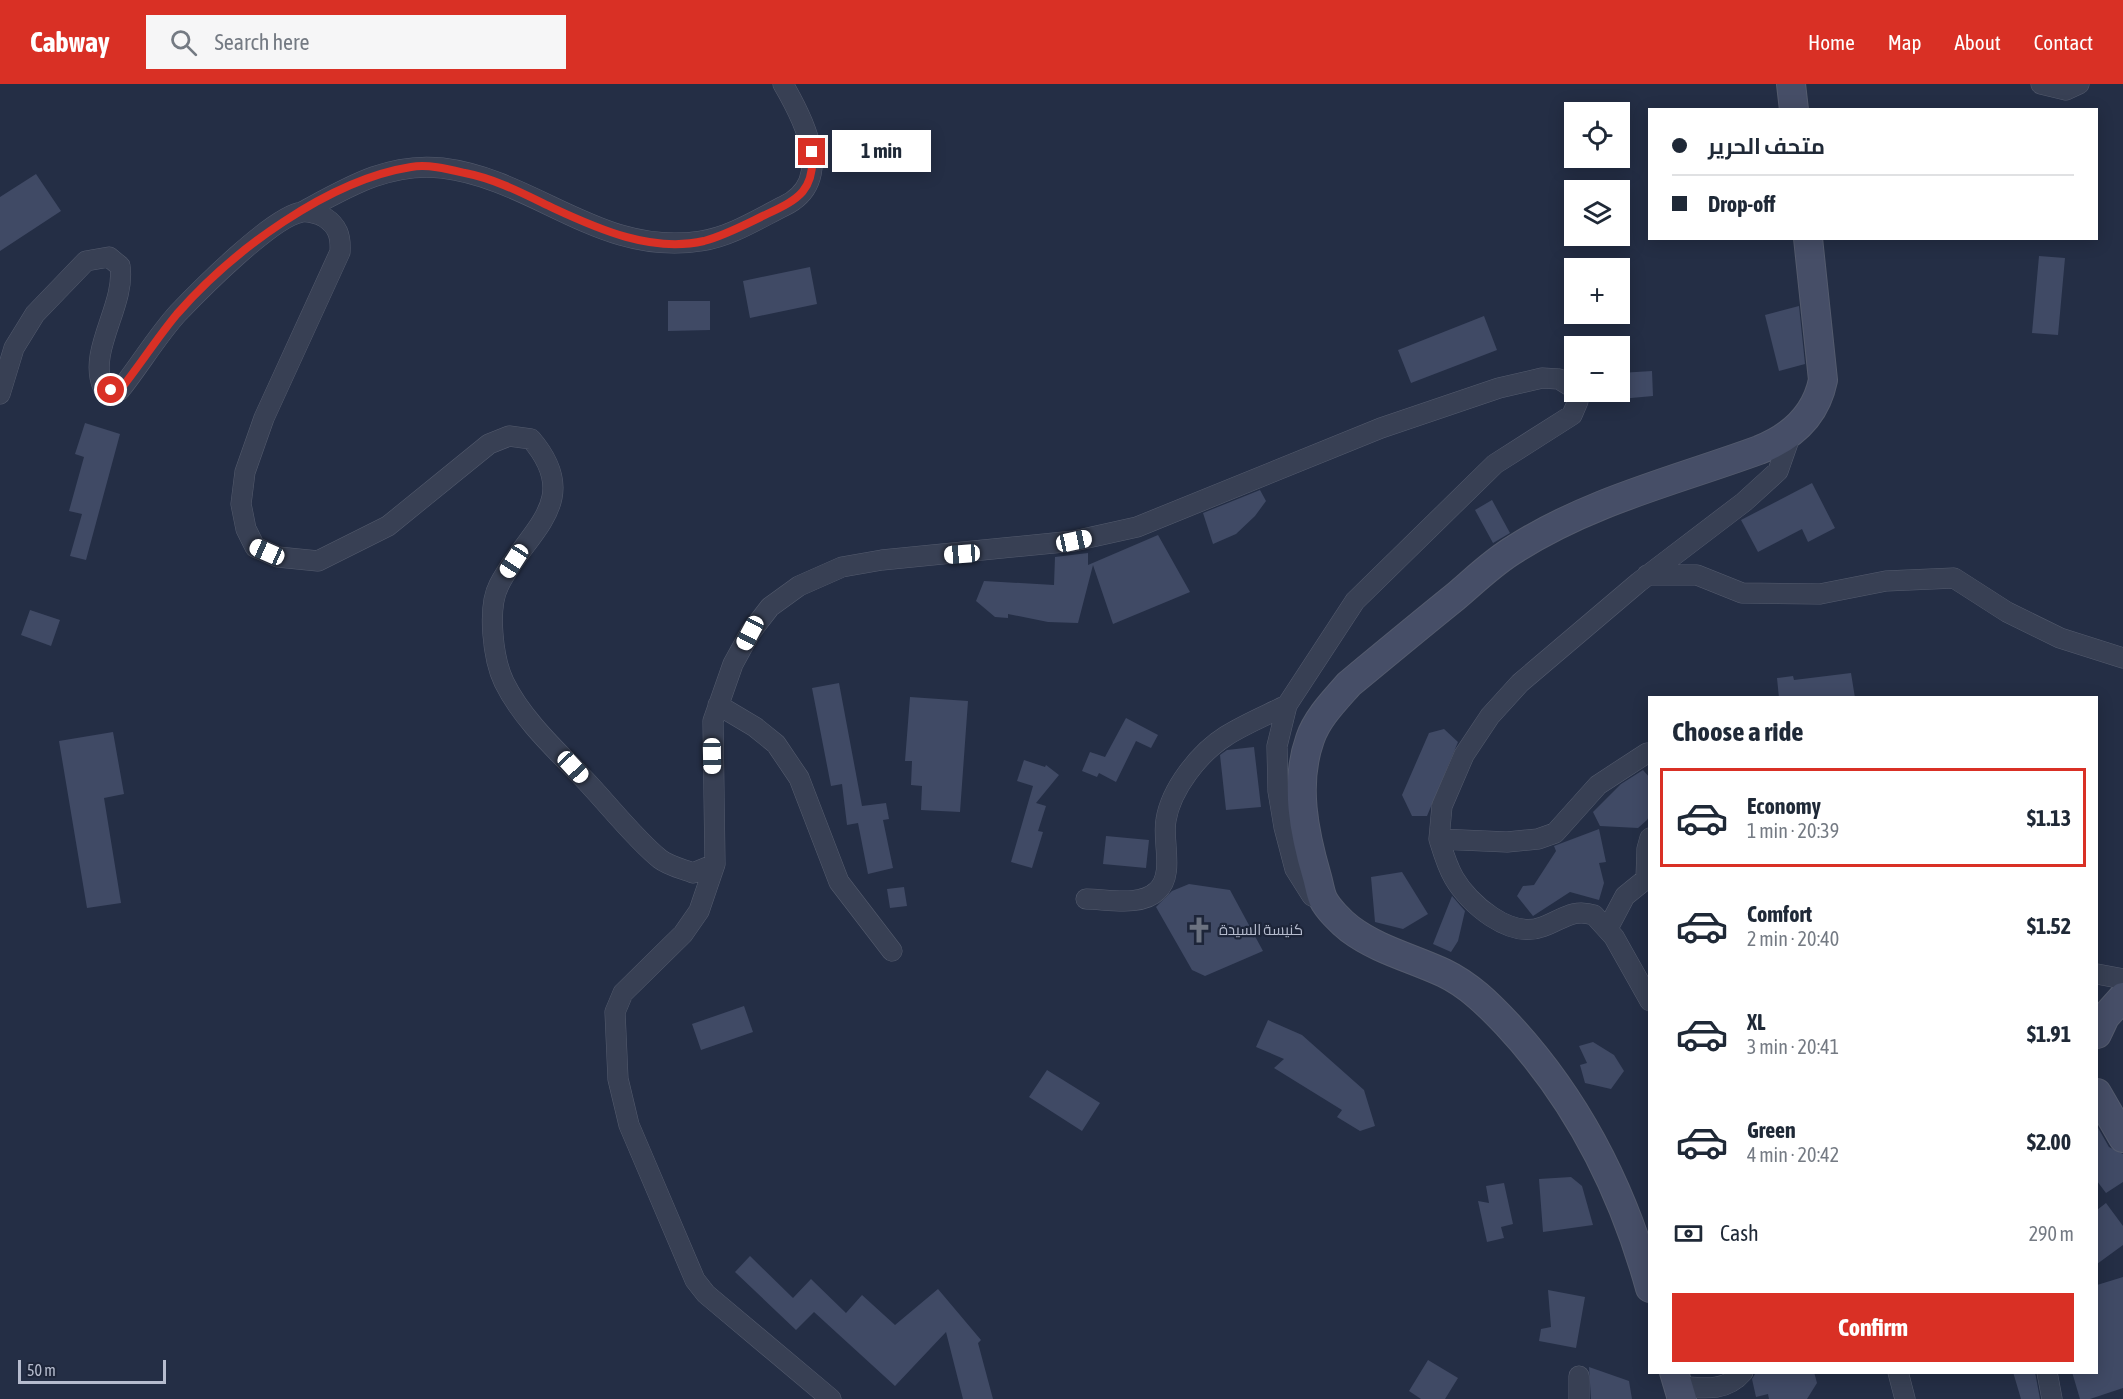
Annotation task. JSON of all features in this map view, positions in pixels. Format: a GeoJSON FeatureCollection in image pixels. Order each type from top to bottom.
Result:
{"type":"FeatureCollection","features":[{"type":"Feature","properties":{"kind":"main road"},"geometry":{"type":"LineString","coordinates":[[1791,84],[1794,108]]}},
{"type":"Feature","properties":{"kind":"main road"},"geometry":{"type":"LineString","coordinates":[[1648,1281],[1639,1249],[1610,1176],[1568,1101],[1514,1033],[1472,990],[1446,974],[1368,942],[1347,927],[1323,899],[1307,847],[1301,801],[1304,772],[1310,738],[1327,709],[1349,684],[1513,550],[1543,532],[1661,482],[1767,447],[1791,434],[1807,418],[1819,397],[1823,380],[1808,240]]}},
{"type":"Feature","properties":{"kind":"main road"},"geometry":{"type":"LineString","coordinates":[[2098,1032],[2104,1017],[2123,997]]}},
{"type":"Feature","properties":{"kind":"main road"},"geometry":{"type":"LineString","coordinates":[[2098,1095],[2123,1138]]}},
{"type":"Feature","properties":{"kind":"street"},"geometry":{"type":"LineString","coordinates":[[0,394],[14,348],[25,329],[73,272],[86,261],[110,257],[120,266],[120,292],[100,357],[100,380],[103,387],[120,390],[185,306],[256,240],[281,221],[363,179],[413,167],[443,168],[485,177],[608,233],[674,244],[702,241],[726,234],[794,201],[806,188],[813,173],[812,152],[797,107],[783,84]]}},
{"type":"Feature","properties":{"kind":"street"},"geometry":{"type":"LineString","coordinates":[[2041,84],[2066,90],[2079,84]]}},
{"type":"Feature","properties":{"kind":"street"},"geometry":{"type":"LineString","coordinates":[[302,212],[320,214],[332,223],[339,232],[340,252],[264,418],[245,472],[241,504],[246,529],[255,547],[278,557],[318,561],[388,526],[489,444],[509,436],[531,439],[547,457],[555,484],[546,518],[498,586],[493,623],[495,649],[504,682],[536,726],[661,860],[693,873],[715,864]]}},
{"type":"Feature","properties":{"kind":"street"},"geometry":{"type":"LineString","coordinates":[[831,1399],[706,1294],[695,1280],[639,1154],[618,1079],[615,1012],[623,993],[683,934],[699,911],[715,864],[713,721],[733,664],[750,633],[770,607],[799,586],[842,567],[1074,541],[1137,527],[1381,428],[1499,388],[1542,378],[1559,379],[1564,382]]}},
{"type":"Feature","properties":{"kind":"street"},"geometry":{"type":"LineString","coordinates":[[1323,899],[1312,896],[1295,869],[1284,828],[1278,791],[1277,746],[1287,705],[1355,601],[1495,464],[1572,415],[1578,402]]}},
{"type":"Feature","properties":{"kind":"street"},"geometry":{"type":"LineString","coordinates":[[1648,998],[1608,928],[1594,915],[1573,912],[1541,928],[1526,930],[1504,925],[1492,917],[1456,881],[1439,839],[1442,806],[1464,755],[1490,716],[1520,683],[1647,575],[1744,502],[1778,471],[1791,434]]}},
{"type":"Feature","properties":{"kind":"street"},"geometry":{"type":"LineString","coordinates":[[1647,575],[1697,574],[1742,593],[1820,594],[1886,581],[1954,578],[2007,612],[2060,638],[2123,658]]}},
{"type":"Feature","properties":{"kind":"street"},"geometry":{"type":"LineString","coordinates":[[718,705],[755,727],[776,744],[800,777],[839,882],[892,951]]}},
{"type":"Feature","properties":{"kind":"street"},"geometry":{"type":"LineString","coordinates":[[1086,899],[1144,899],[1157,892],[1163,884],[1166,868],[1165,821],[1179,787],[1197,763],[1224,737],[1287,705]]}},
{"type":"Feature","properties":{"kind":"street"},"geometry":{"type":"LineString","coordinates":[[1439,839],[1507,842],[1538,839],[1555,833],[1598,784],[1647,753]]}},
{"type":"Feature","properties":{"kind":"street"},"geometry":{"type":"LineString","coordinates":[[1608,928],[1625,896],[1646,879],[1648,845]]}},
{"type":"Feature","properties":{"kind":"street"},"geometry":{"type":"LineString","coordinates":[[2098,974],[2123,978]]}},
{"type":"Feature","properties":{"kind":"street"},"geometry":{"type":"LineString","coordinates":[[1678,1389],[1717,1390],[1737,1379],[1741,1374]]}},
{"type":"Feature","properties":{"kind":"street"},"geometry":{"type":"LineString","coordinates":[[1899,1374],[1905,1399]]}},
{"type":"Feature","properties":{"kind":"street"},"geometry":{"type":"LineString","coordinates":[[2047,1374],[2052,1399]]}},
{"type":"Feature","properties":{"kind":"street"},"geometry":{"type":"LineString","coordinates":[[1579,1376],[1579,1399]]}},
{"type":"Feature","properties":{"kind":"building"},"geometry":{"type":"Polygon","coordinates":[[[36,174],[61,211],[0,251],[0,197],[36,174]]]}},
{"type":"Feature","properties":{"kind":"building"},"geometry":{"type":"Polygon","coordinates":[[[2039,256],[2065,258],[2058,335],[2032,333],[2039,256]]]}},
{"type":"Feature","properties":{"kind":"building"},"geometry":{"type":"Polygon","coordinates":[[[810,267],[817,304],[750,318],[743,281],[810,267]]]}},
{"type":"Feature","properties":{"kind":"building"},"geometry":{"type":"Polygon","coordinates":[[[668,301],[710,301],[710,330],[668,331],[668,301]]]}},
{"type":"Feature","properties":{"kind":"building"},"geometry":{"type":"Polygon","coordinates":[[[1799,306],[1805,364],[1779,371],[1765,315],[1799,306]]]}},
{"type":"Feature","properties":{"kind":"building"},"geometry":{"type":"Polygon","coordinates":[[[1484,316],[1497,350],[1411,383],[1398,350],[1484,316]]]}},
{"type":"Feature","properties":{"kind":"building"},"geometry":{"type":"Polygon","coordinates":[[[1652,371],[1653,396],[1630,398],[1630,372],[1652,371]]]}},
{"type":"Feature","properties":{"kind":"building"},"geometry":{"type":"Polygon","coordinates":[[[85,423],[120,434],[86,560],[70,556],[82,514],[69,511],[84,457],[75,454],[85,423]]]}},
{"type":"Feature","properties":{"kind":"building"},"geometry":{"type":"Polygon","coordinates":[[[1812,483],[1835,528],[1808,542],[1802,529],[1758,552],[1741,520],[1812,483]]]}},
{"type":"Feature","properties":{"kind":"building"},"geometry":{"type":"Polygon","coordinates":[[[1260,490],[1266,501],[1255,516],[1236,534],[1213,544],[1203,513],[1260,490]]]}},
{"type":"Feature","properties":{"kind":"building"},"geometry":{"type":"Polygon","coordinates":[[[1492,500],[1510,533],[1493,543],[1475,510],[1492,500]]]}},
{"type":"Feature","properties":{"kind":"building"},"geometry":{"type":"Polygon","coordinates":[[[1158,535],[1190,592],[1113,624],[1093,565],[1078,623],[1048,622],[1008,614],[1008,618],[995,617],[976,601],[984,581],[1054,585],[1055,557],[1088,553],[1088,565],[1158,535]]]}},
{"type":"Feature","properties":{"kind":"building"},"geometry":{"type":"Polygon","coordinates":[[[30,610],[60,620],[51,646],[21,635],[30,610]]]}},
{"type":"Feature","properties":{"kind":"building"},"geometry":{"type":"Polygon","coordinates":[[[1851,673],[1855,696],[1779,696],[1777,678],[1793,676],[1794,680],[1851,673]]]}},
{"type":"Feature","properties":{"kind":"building"},"geometry":{"type":"Polygon","coordinates":[[[839,683],[862,806],[886,803],[889,819],[883,820],[893,868],[868,874],[858,823],[847,825],[842,784],[831,786],[812,688],[839,683]]]}},
{"type":"Feature","properties":{"kind":"building"},"geometry":{"type":"Polygon","coordinates":[[[910,697],[968,701],[960,812],[921,810],[922,786],[911,785],[912,761],[905,761],[910,697]]]}},
{"type":"Feature","properties":{"kind":"building"},"geometry":{"type":"Polygon","coordinates":[[[1126,718],[1158,735],[1151,748],[1136,741],[1116,782],[1099,773],[1097,777],[1082,771],[1090,752],[1105,757],[1126,718]]]}},
{"type":"Feature","properties":{"kind":"building"},"geometry":{"type":"Polygon","coordinates":[[[1444,729],[1458,742],[1427,816],[1412,816],[1402,795],[1429,733],[1444,729]]]}},
{"type":"Feature","properties":{"kind":"building"},"geometry":{"type":"Polygon","coordinates":[[[113,732],[124,794],[104,798],[121,903],[87,908],[59,741],[113,732]]]}},
{"type":"Feature","properties":{"kind":"building"},"geometry":{"type":"Polygon","coordinates":[[[1254,747],[1261,807],[1226,810],[1220,755],[1227,750],[1254,747]]]}},
{"type":"Feature","properties":{"kind":"building"},"geometry":{"type":"Polygon","coordinates":[[[1024,760],[1045,767],[1046,765],[1059,775],[1036,803],[1046,806],[1038,831],[1043,832],[1032,868],[1011,862],[1033,786],[1017,781],[1024,760]]]}},
{"type":"Feature","properties":{"kind":"building"},"geometry":{"type":"Polygon","coordinates":[[[1643,770],[1648,776],[1648,818],[1638,828],[1600,826],[1593,812],[1621,784],[1643,770]]]}},
{"type":"Feature","properties":{"kind":"building"},"geometry":{"type":"Polygon","coordinates":[[[1599,829],[1606,862],[1599,863],[1604,883],[1599,900],[1570,892],[1533,916],[1517,896],[1523,886],[1534,885],[1556,851],[1554,846],[1599,829]]]}},
{"type":"Feature","properties":{"kind":"building"},"geometry":{"type":"Polygon","coordinates":[[[1106,836],[1149,840],[1146,868],[1103,864],[1106,836]]]}},
{"type":"Feature","properties":{"kind":"building"},"geometry":{"type":"Polygon","coordinates":[[[1402,872],[1428,914],[1403,929],[1375,922],[1371,877],[1402,872]]]}},
{"type":"Feature","properties":{"kind":"building"},"geometry":{"type":"Polygon","coordinates":[[[1189,884],[1230,890],[1263,951],[1205,976],[1192,970],[1156,907],[1172,891],[1189,884]]]}},
{"type":"Feature","properties":{"kind":"building"},"geometry":{"type":"Polygon","coordinates":[[[904,887],[907,906],[890,908],[887,889],[904,887]]]}},
{"type":"Feature","properties":{"kind":"building"},"geometry":{"type":"Polygon","coordinates":[[[1452,896],[1465,911],[1458,941],[1451,952],[1433,944],[1452,896]]]}},
{"type":"Feature","properties":{"kind":"building"},"geometry":{"type":"Polygon","coordinates":[[[744,1006],[753,1032],[701,1050],[692,1024],[744,1006]]]}},
{"type":"Feature","properties":{"kind":"building"},"geometry":{"type":"Polygon","coordinates":[[[1268,1020],[1302,1035],[1364,1090],[1375,1126],[1360,1131],[1337,1117],[1342,1110],[1274,1068],[1284,1059],[1256,1047],[1268,1020]]]}},
{"type":"Feature","properties":{"kind":"building"},"geometry":{"type":"Polygon","coordinates":[[[1593,1042],[1614,1055],[1624,1071],[1611,1089],[1585,1083],[1580,1065],[1587,1063],[1579,1046],[1593,1042]]]}},
{"type":"Feature","properties":{"kind":"building"},"geometry":{"type":"Polygon","coordinates":[[[1047,1070],[1100,1103],[1082,1131],[1029,1097],[1047,1070]]]}},
{"type":"Feature","properties":{"kind":"building"},"geometry":{"type":"Polygon","coordinates":[[[2098,1128],[2109,1147],[2123,1154],[2123,1182],[2106,1193],[2098,1182],[2098,1128]]]}},
{"type":"Feature","properties":{"kind":"building"},"geometry":{"type":"Polygon","coordinates":[[[1571,1177],[1582,1186],[1593,1225],[1543,1232],[1539,1179],[1571,1177]]]}},
{"type":"Feature","properties":{"kind":"building"},"geometry":{"type":"Polygon","coordinates":[[[1504,1183],[1513,1224],[1501,1227],[1504,1238],[1487,1242],[1478,1201],[1489,1203],[1486,1186],[1504,1183]]]}},
{"type":"Feature","properties":{"kind":"building"},"geometry":{"type":"Polygon","coordinates":[[[2106,1203],[2123,1226],[2123,1245],[2098,1263],[2098,1209],[2106,1203]]]}},
{"type":"Feature","properties":{"kind":"building"},"geometry":{"type":"Polygon","coordinates":[[[750,1256],[793,1298],[811,1279],[846,1313],[862,1295],[895,1325],[938,1289],[981,1340],[978,1343],[993,1399],[963,1399],[946,1332],[895,1386],[814,1312],[796,1330],[735,1272],[750,1256]]]}},
{"type":"Feature","properties":{"kind":"building"},"geometry":{"type":"Polygon","coordinates":[[[2123,1277],[2123,1388],[2090,1399],[2080,1399],[2073,1374],[2098,1374],[2098,1285],[2123,1277]]]}},
{"type":"Feature","properties":{"kind":"building"},"geometry":{"type":"Polygon","coordinates":[[[1548,1290],[1585,1297],[1576,1348],[1539,1341],[1541,1329],[1551,1327],[1548,1290]]]}},
{"type":"Feature","properties":{"kind":"building"},"geometry":{"type":"Polygon","coordinates":[[[1428,1360],[1458,1378],[1445,1399],[1421,1399],[1409,1391],[1428,1360]]]}},
{"type":"Feature","properties":{"kind":"building"},"geometry":{"type":"Polygon","coordinates":[[[1589,1367],[1629,1381],[1632,1399],[1591,1399],[1589,1367]]]}},
{"type":"Feature","properties":{"kind":"building"},"geometry":{"type":"Polygon","coordinates":[[[1755,1374],[1815,1374],[1817,1383],[1807,1399],[1769,1399],[1768,1394],[1756,1397],[1752,1379],[1755,1374]]]}},
{"type":"Feature","properties":{"kind":"building"},"geometry":{"type":"Polygon","coordinates":[[[2014,1374],[2035,1374],[2040,1399],[2021,1399],[2014,1374]]]}},
{"type":"Feature","properties":{"kind":"place","name":"كنيسة السيدة"},"geometry":{"type":"Point","coordinates":[1199,930]}},
{"type":"Feature","properties":{"kind":"route"},"geometry":{"type":"LineString","coordinates":[[111,390],[120,390],[178,314],[239,254],[281,221],[363,179],[413,167],[443,168],[485,177],[608,233],[674,244],[702,241],[726,234],[794,201],[806,188],[813,173],[812,152]]}}]}
